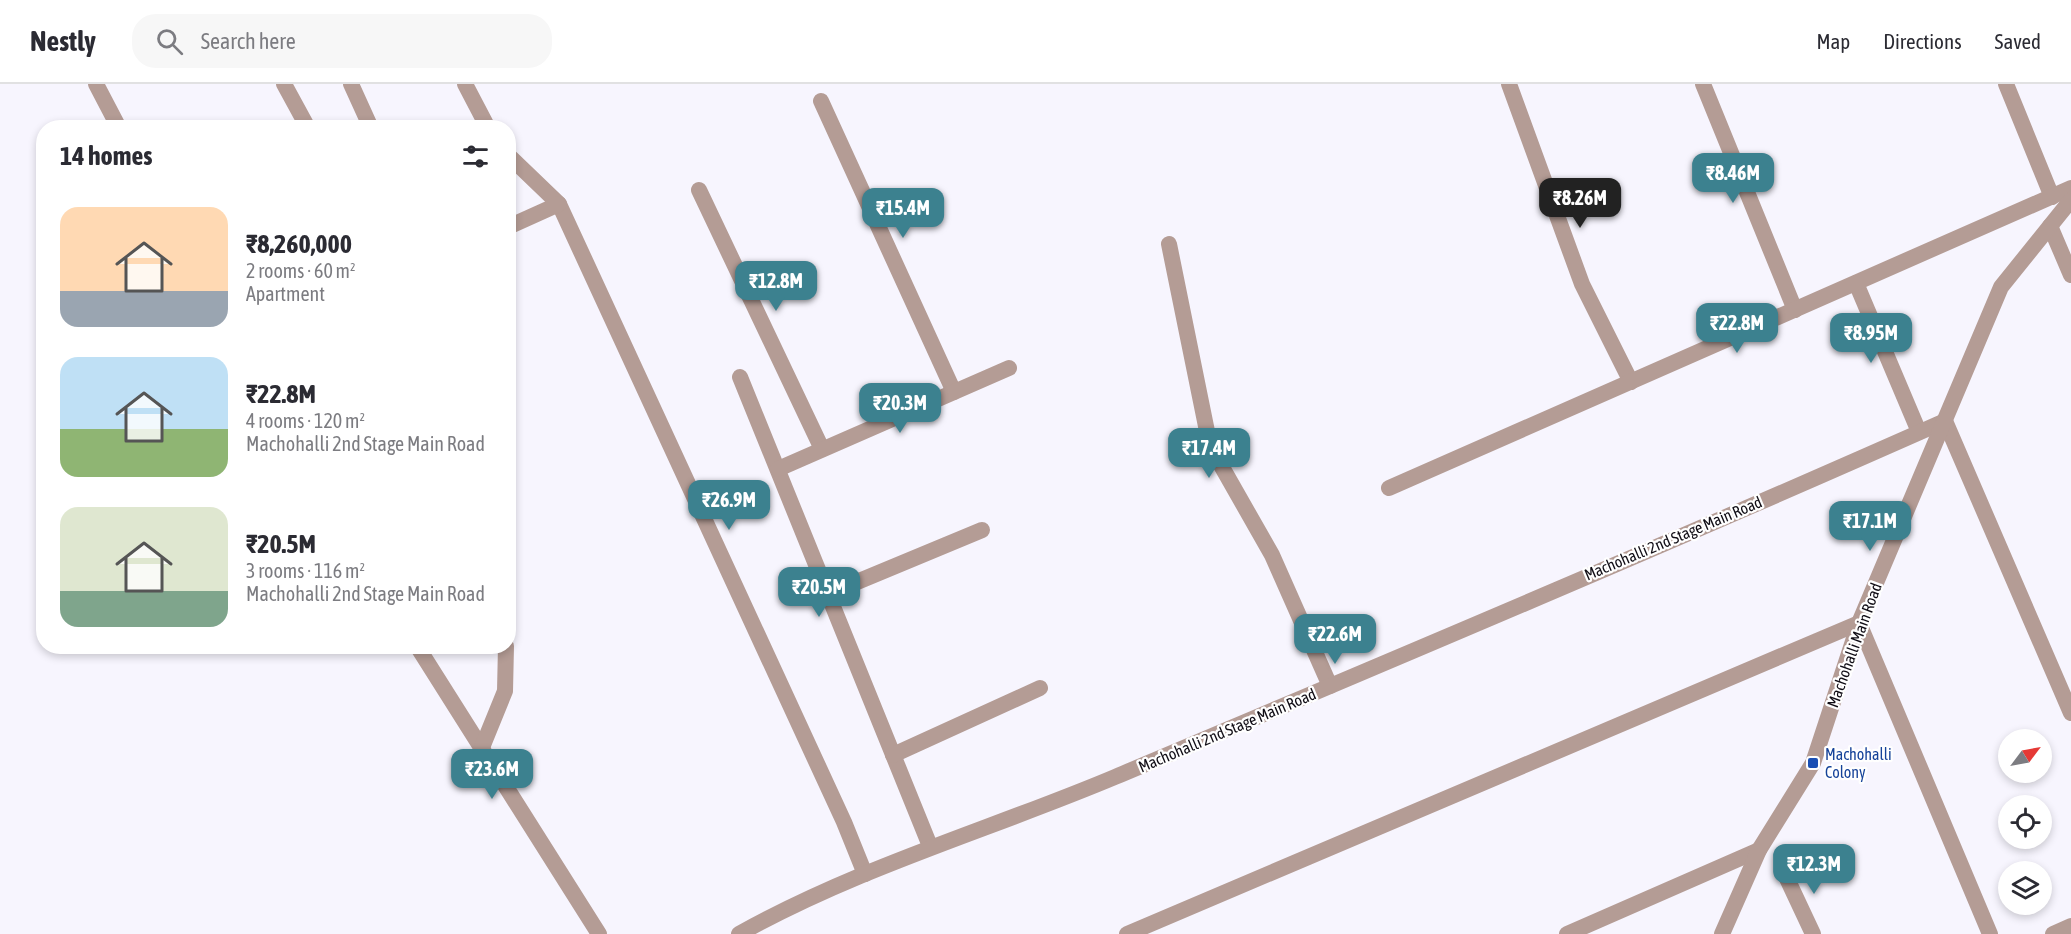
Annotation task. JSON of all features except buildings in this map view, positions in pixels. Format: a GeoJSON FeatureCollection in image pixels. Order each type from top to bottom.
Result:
{"type":"FeatureCollection","features":[{"type":"Feature","properties":{"kind":"street"},"geometry":{"type":"LineString","coordinates":[[96,84],[115,120]]}},
{"type":"Feature","properties":{"kind":"street"},"geometry":{"type":"LineString","coordinates":[[284,84],[304,120]]}},
{"type":"Feature","properties":{"kind":"street"},"geometry":{"type":"LineString","coordinates":[[351,84],[367,120]]}},
{"type":"Feature","properties":{"kind":"street"},"geometry":{"type":"LineString","coordinates":[[465,84],[484,120]]}},
{"type":"Feature","properties":{"kind":"street"},"geometry":{"type":"LineString","coordinates":[[1509,84],[1582,284],[1631,382]]}},
{"type":"Feature","properties":{"kind":"street"},"geometry":{"type":"LineString","coordinates":[[1702,84],[1795,310]]}},
{"type":"Feature","properties":{"kind":"street"},"geometry":{"type":"LineString","coordinates":[[2006,84],[2052,197]]}},
{"type":"Feature","properties":{"kind":"street"},"geometry":{"type":"LineString","coordinates":[[821,101],[954,392]]}},
{"type":"Feature","properties":{"kind":"street"},"geometry":{"type":"LineString","coordinates":[[516,163],[559,204],[844,822],[865,874]]}},
{"type":"Feature","properties":{"kind":"street"},"geometry":{"type":"LineString","coordinates":[[1389,488],[2071,188]]}},
{"type":"Feature","properties":{"kind":"street"},"geometry":{"type":"LineString","coordinates":[[699,190],[822,449]]}},
{"type":"Feature","properties":{"kind":"street","name":"Machohalli Main Road"},"geometry":{"type":"LineString","coordinates":[[1722,934],[1759,850],[1813,763],[1859,623],[2001,287],[2071,200]]}},
{"type":"Feature","properties":{"kind":"street"},"geometry":{"type":"LineString","coordinates":[[516,223],[559,204]]}},
{"type":"Feature","properties":{"kind":"street"},"geometry":{"type":"LineString","coordinates":[[2050,226],[2071,275]]}},
{"type":"Feature","properties":{"kind":"street"},"geometry":{"type":"LineString","coordinates":[[1169,244],[1210,446],[1272,555],[1330,686]]}},
{"type":"Feature","properties":{"kind":"street"},"geometry":{"type":"LineString","coordinates":[[1856,283],[1918,432]]}},
{"type":"Feature","properties":{"kind":"street"},"geometry":{"type":"LineString","coordinates":[[777,469],[1009,368]]}},
{"type":"Feature","properties":{"kind":"street"},"geometry":{"type":"LineString","coordinates":[[740,377],[930,846]]}},
{"type":"Feature","properties":{"kind":"street"},"geometry":{"type":"LineString","coordinates":[[1945,421],[2071,712]]}},
{"type":"Feature","properties":{"kind":"street","name":"Machohalli 2nd Stage Main Road"},"geometry":{"type":"LineString","coordinates":[[739,934],[788,907],[930,846],[1089,788],[1945,421]]}},
{"type":"Feature","properties":{"kind":"street"},"geometry":{"type":"LineString","coordinates":[[828,594],[982,530]]}},
{"type":"Feature","properties":{"kind":"street"},"geometry":{"type":"LineString","coordinates":[[1127,934],[1859,623],[1990,934]]}},
{"type":"Feature","properties":{"kind":"street"},"geometry":{"type":"LineString","coordinates":[[422,654],[599,934]]}},
{"type":"Feature","properties":{"kind":"street"},"geometry":{"type":"LineString","coordinates":[[481,750],[505,691],[506,654]]}},
{"type":"Feature","properties":{"kind":"street"},"geometry":{"type":"LineString","coordinates":[[893,755],[1040,688]]}},
{"type":"Feature","properties":{"kind":"street"},"geometry":{"type":"LineString","coordinates":[[1567,934],[1759,850]]}},
{"type":"Feature","properties":{"kind":"street"},"geometry":{"type":"LineString","coordinates":[[1783,870],[1813,934]]}},
{"type":"Feature","properties":{"kind":"street"},"geometry":{"type":"LineString","coordinates":[[2054,934],[2071,926]]}},
{"type":"Feature","properties":{"kind":"place","name":"Machohalli Colony"},"geometry":{"type":"Point","coordinates":[1813,763]}}]}
